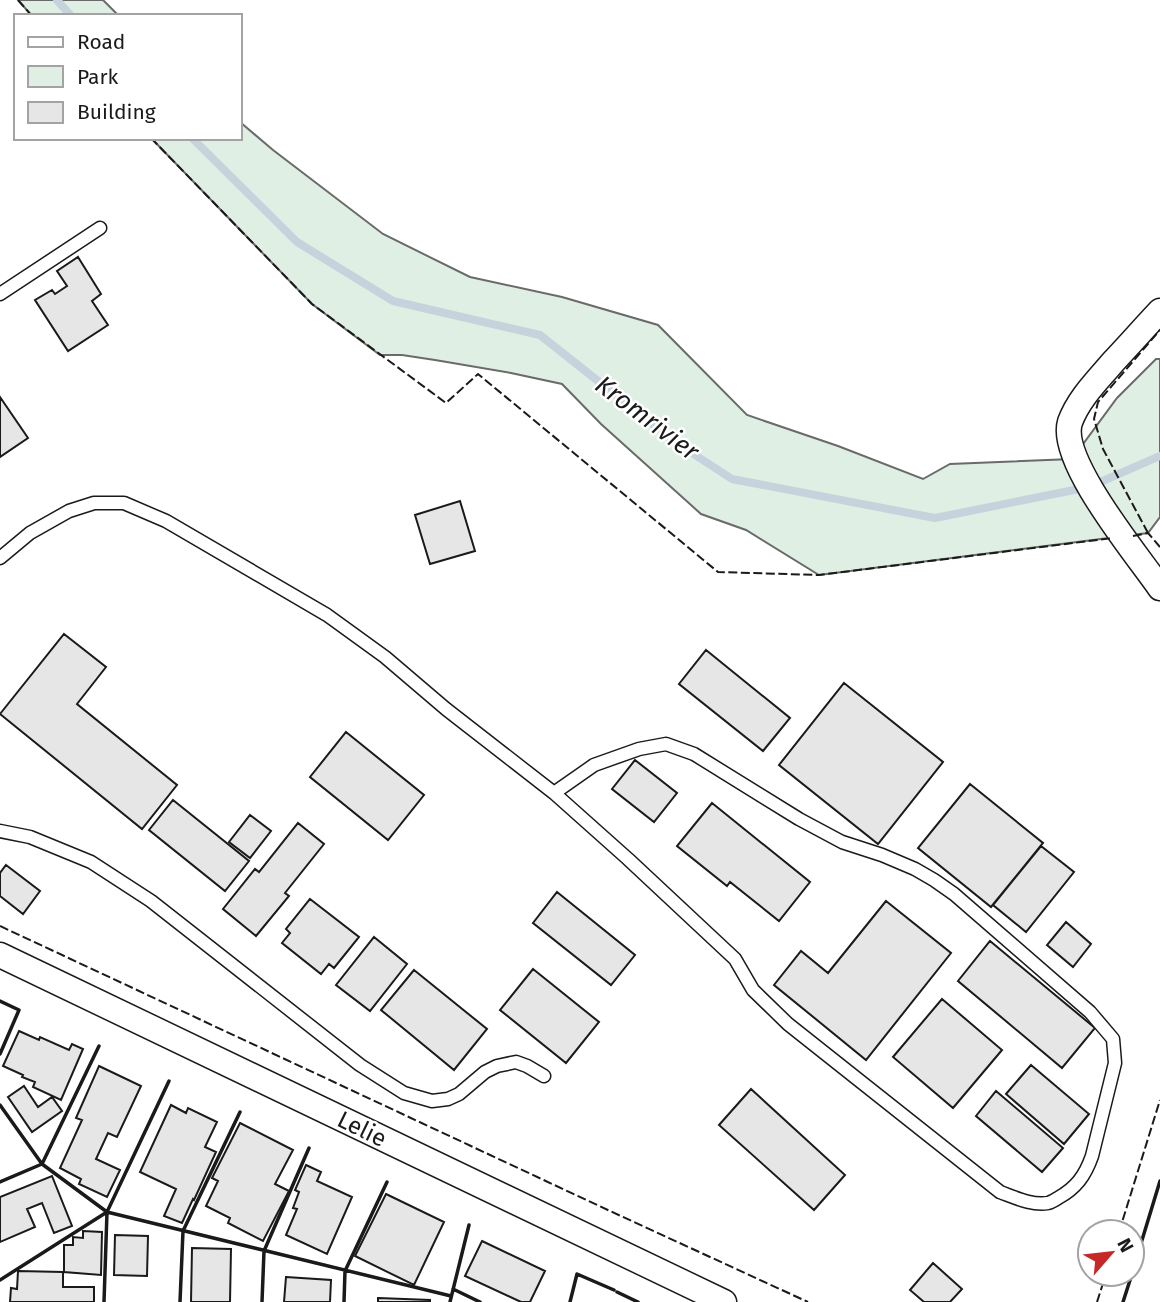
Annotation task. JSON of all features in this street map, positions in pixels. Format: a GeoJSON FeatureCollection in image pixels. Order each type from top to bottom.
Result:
{"type":"FeatureCollection","features":[{"type":"Feature","properties":{"kind":"street"},"geometry":{"type":"LineString","coordinates":[[1160,311],[1094,383],[1080,402],[1069,426],[1072,447],[1089,487],[1160,588]]}},
{"type":"Feature","properties":{"kind":"street","name":"Lelie"},"geometry":{"type":"LineString","coordinates":[[0,955],[724,1302]]}},
{"type":"Feature","properties":{"kind":"lane"},"geometry":{"type":"LineString","coordinates":[[0,294],[100,228]]}},
{"type":"Feature","properties":{"kind":"lane"},"geometry":{"type":"LineString","coordinates":[[0,558],[30,533],[69,511],[94,503],[124,503],[166,521],[327,615],[385,657],[446,709],[554,793],[628,859],[735,959],[753,990],[788,1024],[1000,1192],[1027,1202],[1048,1203],[1079,1183],[1092,1156],[1115,1063],[1113,1039],[1090,1012],[954,894],[915,869],[842,842],[799,819],[694,754],[666,744],[639,749],[594,765],[554,793]]}},
{"type":"Feature","properties":{"kind":"lane"},"geometry":{"type":"LineString","coordinates":[[0,831],[30,837],[91,862],[151,901],[360,1065],[404,1093],[432,1101],[449,1099],[485,1072],[516,1062],[544,1076]]}},
{"type":"Feature","properties":{"kind":"green space"},"geometry":{"type":"Polygon","coordinates":[[[18,0],[103,0],[117,14],[30,14],[18,0]]]}},
{"type":"Feature","properties":{"kind":"green space"},"geometry":{"type":"Polygon","coordinates":[[[242,124],[383,234],[470,277],[562,297],[658,325],[747,415],[923,479],[950,464],[1072,459],[1117,398],[1156,359],[1160,359],[1160,517],[1148,533],[819,575],[746,530],[701,514],[601,424],[562,384],[435,360],[380,355],[312,304],[153,140],[242,140],[242,124]]]}},
{"type":"Feature","properties":{"kind":"building"},"geometry":{"type":"Polygon","coordinates":[[[78,257],[101,294],[92,301],[108,325],[68,351],[35,300],[52,290],[55,294],[67,286],[57,271],[78,257]]]}},
{"type":"Feature","properties":{"kind":"building"},"geometry":{"type":"Polygon","coordinates":[[[0,397],[28,438],[0,457],[0,397]]]}},
{"type":"Feature","properties":{"kind":"building"},"geometry":{"type":"Polygon","coordinates":[[[460,501],[475,551],[430,564],[415,515],[460,501]]]}},
{"type":"Feature","properties":{"kind":"building"},"geometry":{"type":"Polygon","coordinates":[[[64,634],[106,667],[77,704],[177,785],[142,829],[0,714],[64,634]]]}},
{"type":"Feature","properties":{"kind":"building"},"geometry":{"type":"Polygon","coordinates":[[[706,650],[790,718],[763,751],[679,684],[706,650]]]}},
{"type":"Feature","properties":{"kind":"building"},"geometry":{"type":"Polygon","coordinates":[[[844,683],[943,762],[878,844],[779,765],[844,683]]]}},
{"type":"Feature","properties":{"kind":"building"},"geometry":{"type":"Polygon","coordinates":[[[346,732],[424,795],[388,840],[310,777],[346,732]]]}},
{"type":"Feature","properties":{"kind":"building"},"geometry":{"type":"Polygon","coordinates":[[[635,760],[677,793],[654,822],[612,789],[635,760]]]}},
{"type":"Feature","properties":{"kind":"building"},"geometry":{"type":"Polygon","coordinates":[[[970,784],[1043,843],[991,907],[918,848],[970,784]]]}},
{"type":"Feature","properties":{"kind":"building"},"geometry":{"type":"Polygon","coordinates":[[[173,800],[249,861],[225,891],[149,830],[173,800]]]}},
{"type":"Feature","properties":{"kind":"building"},"geometry":{"type":"Polygon","coordinates":[[[712,803],[810,882],[779,921],[730,882],[727,886],[677,846],[712,803]]]}},
{"type":"Feature","properties":{"kind":"building"},"geometry":{"type":"Polygon","coordinates":[[[250,815],[271,831],[250,858],[229,842],[250,815]]]}},
{"type":"Feature","properties":{"kind":"building"},"geometry":{"type":"Polygon","coordinates":[[[298,823],[324,844],[285,893],[289,896],[256,936],[223,909],[255,869],[259,872],[298,823]]]}},
{"type":"Feature","properties":{"kind":"building"},"geometry":{"type":"Polygon","coordinates":[[[1041,846],[1074,872],[1026,932],[993,905],[1041,846]]]}},
{"type":"Feature","properties":{"kind":"building"},"geometry":{"type":"Polygon","coordinates":[[[6,865],[40,891],[23,914],[0,896],[0,873],[6,865]]]}},
{"type":"Feature","properties":{"kind":"building"},"geometry":{"type":"Polygon","coordinates":[[[557,892],[635,955],[611,985],[533,923],[557,892]]]}},
{"type":"Feature","properties":{"kind":"building"},"geometry":{"type":"Polygon","coordinates":[[[310,899],[359,937],[334,968],[329,964],[321,974],[282,943],[290,933],[286,929],[310,899]]]}},
{"type":"Feature","properties":{"kind":"building"},"geometry":{"type":"Polygon","coordinates":[[[886,901],[951,953],[866,1060],[774,985],[801,951],[828,973],[886,901]]]}},
{"type":"Feature","properties":{"kind":"building"},"geometry":{"type":"Polygon","coordinates":[[[1066,922],[1091,944],[1073,967],[1047,945],[1066,922]]]}},
{"type":"Feature","properties":{"kind":"building"},"geometry":{"type":"Polygon","coordinates":[[[374,937],[407,964],[370,1011],[336,985],[374,937]]]}},
{"type":"Feature","properties":{"kind":"building"},"geometry":{"type":"Polygon","coordinates":[[[990,941],[1095,1028],[1062,1068],[958,981],[990,941]]]}},
{"type":"Feature","properties":{"kind":"building"},"geometry":{"type":"Polygon","coordinates":[[[533,969],[599,1022],[566,1063],[500,1010],[533,969]]]}},
{"type":"Feature","properties":{"kind":"building"},"geometry":{"type":"Polygon","coordinates":[[[414,970],[487,1029],[454,1070],[381,1010],[414,970]]]}},
{"type":"Feature","properties":{"kind":"building"},"geometry":{"type":"Polygon","coordinates":[[[942,999],[1002,1050],[953,1108],[893,1057],[942,999]]]}},
{"type":"Feature","properties":{"kind":"building"},"geometry":{"type":"Polygon","coordinates":[[[19,1031],[69,1050],[72,1044],[83,1049],[61,1100],[33,1087],[35,1082],[3,1066],[19,1031]]]}},
{"type":"Feature","properties":{"kind":"building"},"geometry":{"type":"Polygon","coordinates":[[[1031,1065],[1089,1114],[1064,1144],[1006,1094],[1031,1065]]]}},
{"type":"Feature","properties":{"kind":"building"},"geometry":{"type":"Polygon","coordinates":[[[99,1066],[141,1086],[117,1137],[108,1133],[96,1159],[120,1170],[107,1197],[79,1184],[81,1179],[60,1168],[82,1120],[76,1118],[99,1066]]]}},
{"type":"Feature","properties":{"kind":"building"},"geometry":{"type":"Polygon","coordinates":[[[24,1086],[38,1107],[52,1097],[62,1111],[32,1132],[8,1097],[24,1086]]]}},
{"type":"Feature","properties":{"kind":"building"},"geometry":{"type":"Polygon","coordinates":[[[751,1089],[845,1175],[814,1210],[719,1125],[751,1089]]]}},
{"type":"Feature","properties":{"kind":"building"},"geometry":{"type":"Polygon","coordinates":[[[996,1091],[1063,1148],[1042,1172],[976,1116],[996,1091]]]}},
{"type":"Feature","properties":{"kind":"building"},"geometry":{"type":"Polygon","coordinates":[[[171,1105],[186,1113],[188,1108],[217,1122],[205,1147],[216,1152],[182,1223],[164,1216],[176,1189],[140,1172],[171,1105]]]}},
{"type":"Feature","properties":{"kind":"building"},"geometry":{"type":"Polygon","coordinates":[[[240,1123],[293,1150],[275,1184],[289,1191],[263,1241],[228,1223],[230,1218],[206,1206],[218,1181],[212,1178],[240,1123]]]}},
{"type":"Feature","properties":{"kind":"building"},"geometry":{"type":"Polygon","coordinates":[[[306,1165],[321,1172],[317,1181],[352,1197],[327,1254],[286,1235],[297,1209],[293,1208],[299,1192],[295,1190],[306,1165]]]}},
{"type":"Feature","properties":{"kind":"building"},"geometry":{"type":"Polygon","coordinates":[[[52,1176],[72,1226],[54,1233],[42,1203],[27,1209],[35,1227],[0,1242],[0,1197],[52,1176]]]}},
{"type":"Feature","properties":{"kind":"building"},"geometry":{"type":"Polygon","coordinates":[[[386,1194],[444,1222],[414,1285],[355,1256],[386,1194]]]}},
{"type":"Feature","properties":{"kind":"building"},"geometry":{"type":"Polygon","coordinates":[[[83,1231],[102,1232],[101,1275],[64,1272],[64,1245],[73,1245],[73,1237],[83,1238],[83,1231]]]}},
{"type":"Feature","properties":{"kind":"building"},"geometry":{"type":"Polygon","coordinates":[[[115,1235],[148,1236],[147,1276],[114,1275],[115,1235]]]}},
{"type":"Feature","properties":{"kind":"building"},"geometry":{"type":"Polygon","coordinates":[[[482,1241],[545,1271],[530,1302],[521,1302],[465,1276],[482,1241]]]}},
{"type":"Feature","properties":{"kind":"building"},"geometry":{"type":"Polygon","coordinates":[[[192,1248],[231,1249],[230,1302],[191,1302],[192,1248]]]}},
{"type":"Feature","properties":{"kind":"building"},"geometry":{"type":"Polygon","coordinates":[[[933,1263],[962,1289],[950,1302],[924,1302],[910,1290],[933,1263]]]}},
{"type":"Feature","properties":{"kind":"building"},"geometry":{"type":"Polygon","coordinates":[[[18,1271],[63,1272],[63,1287],[94,1287],[94,1302],[10,1302],[11,1288],[17,1289],[18,1271]]]}},
{"type":"Feature","properties":{"kind":"building"},"geometry":{"type":"Polygon","coordinates":[[[286,1277],[331,1280],[330,1302],[284,1302],[286,1277]]]}},
{"type":"Feature","properties":{"kind":"building"},"geometry":{"type":"Polygon","coordinates":[[[378,1298],[430,1300],[430,1302],[378,1302],[378,1298]]]}},
{"type":"Feature","properties":{"kind":"waterway","name":"Kromrivier"},"geometry":{"type":"LineString","coordinates":[[57,0],[69,14]]}},
{"type":"Feature","properties":{"kind":"waterway","name":"Kromrivier"},"geometry":{"type":"LineString","coordinates":[[194,140],[297,242],[393,301],[540,335],[675,442],[732,479],[935,518],[1089,487],[1160,456]]}},
{"type":"Feature","properties":{"kind":"fence"},"geometry":{"type":"LineString","coordinates":[[18,0],[30,14]]}},
{"type":"Feature","properties":{"kind":"fence"},"geometry":{"type":"LineString","coordinates":[[153,140],[312,304],[446,403],[478,374],[718,572],[819,575],[1113,538]]}},
{"type":"Feature","properties":{"kind":"fence"},"geometry":{"type":"LineString","coordinates":[[1148,533],[1103,449],[1094,419],[1098,402],[1160,330]]}},
{"type":"Feature","properties":{"kind":"fence"},"geometry":{"type":"LineString","coordinates":[[1133,536],[1148,533],[1160,547]]}},
{"type":"Feature","properties":{"kind":"fence"},"geometry":{"type":"LineString","coordinates":[[0,926],[808,1302]]}},
{"type":"Feature","properties":{"kind":"fence"},"geometry":{"type":"LineString","coordinates":[[1123,1218],[1160,1100]]}},
{"type":"Feature","properties":{"kind":"fence"},"geometry":{"type":"LineString","coordinates":[[1097,1302],[1102,1288]]}},
{"type":"Feature","properties":{"kind":"wall"},"geometry":{"type":"LineString","coordinates":[[0,1001],[19,1010],[0,1054]]}},
{"type":"Feature","properties":{"kind":"wall"},"geometry":{"type":"LineString","coordinates":[[0,1182],[42,1164],[99,1046]]}},
{"type":"Feature","properties":{"kind":"wall"},"geometry":{"type":"LineString","coordinates":[[104,1302],[107,1212],[169,1081]]}},
{"type":"Feature","properties":{"kind":"wall"},"geometry":{"type":"LineString","coordinates":[[0,1105],[42,1164],[107,1212],[451,1296]]}},
{"type":"Feature","properties":{"kind":"wall"},"geometry":{"type":"LineString","coordinates":[[180,1302],[183,1231],[240,1112]]}},
{"type":"Feature","properties":{"kind":"wall"},"geometry":{"type":"LineString","coordinates":[[262,1302],[264,1251],[309,1148]]}},
{"type":"Feature","properties":{"kind":"wall"},"geometry":{"type":"LineString","coordinates":[[1146,1227],[1160,1181]]}},
{"type":"Feature","properties":{"kind":"wall"},"geometry":{"type":"LineString","coordinates":[[344,1302],[345,1271],[387,1182]]}},
{"type":"Feature","properties":{"kind":"wall"},"geometry":{"type":"LineString","coordinates":[[0,1280],[107,1212]]}},
{"type":"Feature","properties":{"kind":"wall"},"geometry":{"type":"LineString","coordinates":[[450,1302],[469,1225]]}},
{"type":"Feature","properties":{"kind":"wall"},"geometry":{"type":"LineString","coordinates":[[570,1302],[577,1274],[614,1290]]}},
{"type":"Feature","properties":{"kind":"wall"},"geometry":{"type":"LineString","coordinates":[[1123,1302],[1128,1288]]}},
{"type":"Feature","properties":{"kind":"wall"},"geometry":{"type":"LineString","coordinates":[[453,1289],[480,1302]]}},
{"type":"Feature","properties":{"kind":"wall"},"geometry":{"type":"LineString","coordinates":[[617,1292],[638,1302]]}}]}
